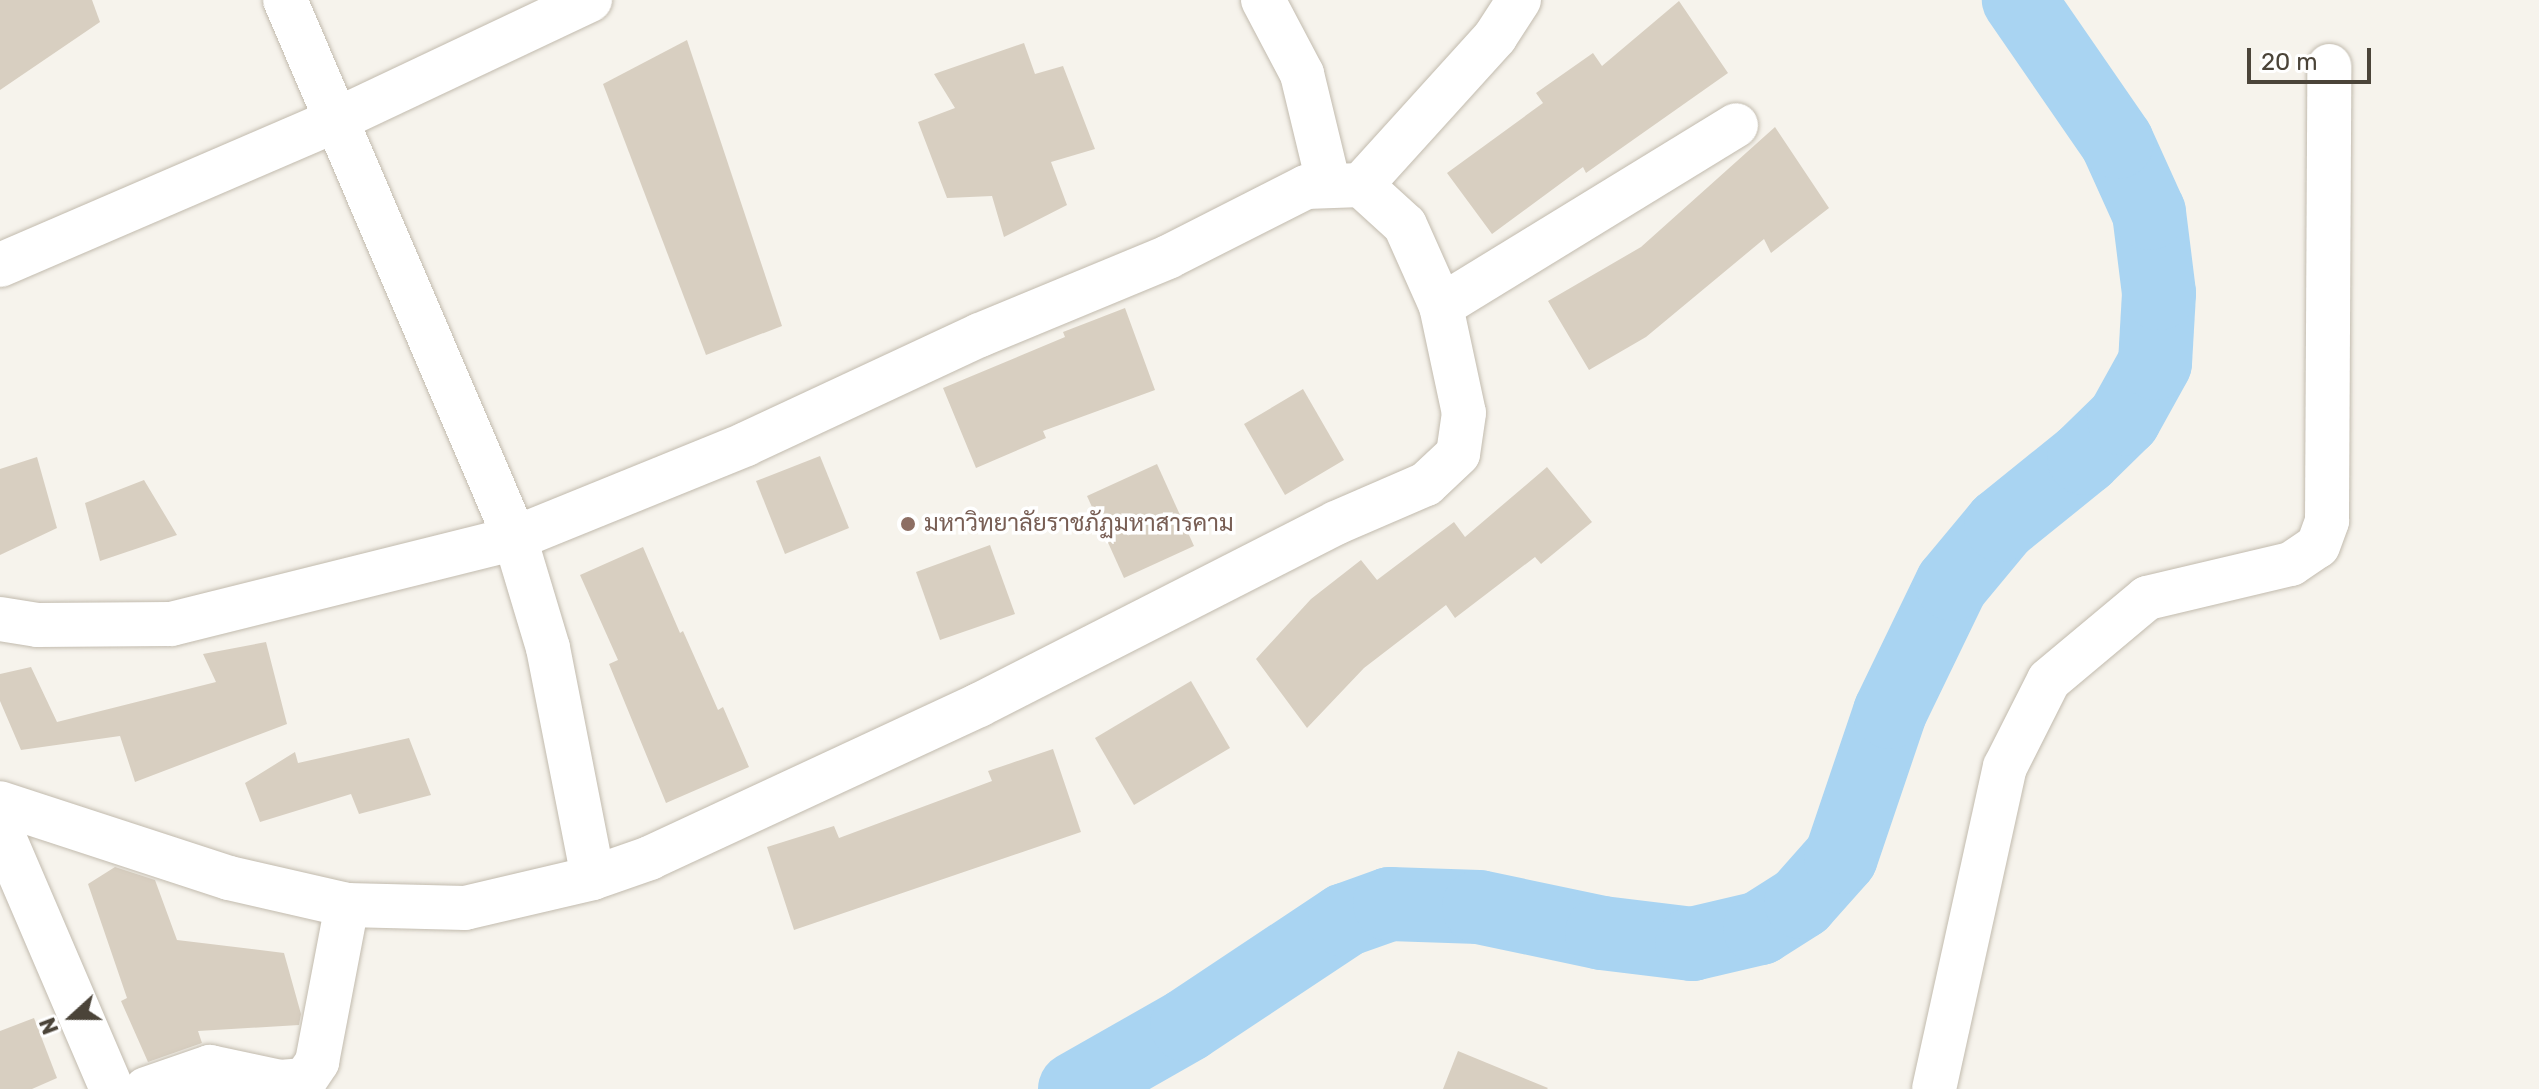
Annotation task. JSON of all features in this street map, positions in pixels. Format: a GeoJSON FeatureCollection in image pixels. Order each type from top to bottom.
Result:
{"type":"FeatureCollection","features":[{"type":"Feature","properties":{"kind":"street"},"geometry":{"type":"LineString","coordinates":[[285,0],[515,538],[548,648],[593,878]]}},
{"type":"Feature","properties":{"kind":"street"},"geometry":{"type":"LineString","coordinates":[[0,265],[336,120],[590,0]]}},
{"type":"Feature","properties":{"kind":"street"},"geometry":{"type":"LineString","coordinates":[[1263,0],[1302,74],[1345,186]]}},
{"type":"Feature","properties":{"kind":"street"},"geometry":{"type":"LineString","coordinates":[[1345,186],[1495,37],[1519,0]]}},
{"type":"Feature","properties":{"kind":"street"},"geometry":{"type":"LineString","coordinates":[[1934,1089],[2005,767],[2049,680],[2147,598],[2291,564],[2318,546],[2327,521],[2329,66]]}},
{"type":"Feature","properties":{"kind":"street"},"geometry":{"type":"LineString","coordinates":[[1441,306],[1736,125]]}},
{"type":"Feature","properties":{"kind":"street"},"geometry":{"type":"LineString","coordinates":[[0,619],[38,625],[171,624],[515,538],[746,444],[980,335],[1168,257],[1306,187],[1345,186],[1405,225],[1441,306],[1464,413],[1458,454],[1426,484],[1336,523],[979,705],[650,858],[593,878],[465,908],[347,905],[229,878],[0,803]]}},
{"type":"Feature","properties":{"kind":"street"},"geometry":{"type":"LineString","coordinates":[[0,828],[112,1089]]}},
{"type":"Feature","properties":{"kind":"street"},"geometry":{"type":"LineString","coordinates":[[146,1089],[210,1067],[280,1082],[305,1080],[317,1062],[347,905]]}},
{"type":"Feature","properties":{"kind":"building"},"geometry":{"type":"Polygon","coordinates":[[[0,0],[92,0],[100,22],[0,90],[0,0]]]}},
{"type":"Feature","properties":{"kind":"building"},"geometry":{"type":"Polygon","coordinates":[[[1679,1],[1728,73],[1586,173],[1583,167],[1492,234],[1447,173],[1543,103],[1536,93],[1593,53],[1602,66],[1679,1]]]}},
{"type":"Feature","properties":{"kind":"building"},"geometry":{"type":"Polygon","coordinates":[[[687,40],[782,326],[706,355],[603,84],[687,40]]]}},
{"type":"Feature","properties":{"kind":"building"},"geometry":{"type":"Polygon","coordinates":[[[1024,43],[1035,74],[1063,66],[1095,149],[1051,162],[1067,205],[1004,237],[992,196],[947,198],[918,122],[955,108],[934,74],[1024,43]]]}},
{"type":"Feature","properties":{"kind":"building"},"geometry":{"type":"Polygon","coordinates":[[[1775,127],[1829,208],[1771,253],[1764,239],[1646,337],[1589,370],[1548,301],[1641,247],[1775,127]]]}},
{"type":"Feature","properties":{"kind":"building"},"geometry":{"type":"Polygon","coordinates":[[[1125,308],[1155,390],[1043,431],[1046,438],[976,468],[943,388],[1065,337],[1063,332],[1125,308]]]}},
{"type":"Feature","properties":{"kind":"building"},"geometry":{"type":"Polygon","coordinates":[[[1303,389],[1344,460],[1285,495],[1244,424],[1303,389]]]}},
{"type":"Feature","properties":{"kind":"building"},"geometry":{"type":"Polygon","coordinates":[[[820,456],[849,528],[785,554],[756,481],[820,456]]]}},
{"type":"Feature","properties":{"kind":"building"},"geometry":{"type":"Polygon","coordinates":[[[37,457],[57,528],[0,555],[0,469],[37,457]]]}},
{"type":"Feature","properties":{"kind":"building"},"geometry":{"type":"Polygon","coordinates":[[[1157,464],[1194,546],[1124,578],[1087,496],[1157,464]]]}},
{"type":"Feature","properties":{"kind":"building"},"geometry":{"type":"Polygon","coordinates":[[[1547,467],[1592,522],[1541,564],[1535,557],[1455,618],[1446,605],[1364,668],[1307,728],[1256,659],[1311,599],[1361,560],[1377,580],[1454,522],[1465,537],[1547,467]]]}},
{"type":"Feature","properties":{"kind":"building"},"geometry":{"type":"Polygon","coordinates":[[[144,480],[177,535],[100,561],[85,503],[144,480]]]}},
{"type":"Feature","properties":{"kind":"building"},"geometry":{"type":"Polygon","coordinates":[[[990,545],[1015,614],[940,640],[916,572],[990,545]]]}},
{"type":"Feature","properties":{"kind":"building"},"geometry":{"type":"Polygon","coordinates":[[[643,547],[680,633],[683,631],[718,710],[723,707],[749,767],[666,803],[609,664],[618,660],[580,575],[643,547]]]}},
{"type":"Feature","properties":{"kind":"building"},"geometry":{"type":"Polygon","coordinates":[[[266,642],[287,724],[135,782],[120,736],[21,750],[0,701],[0,674],[31,667],[57,722],[216,682],[203,654],[266,642]]]}},
{"type":"Feature","properties":{"kind":"building"},"geometry":{"type":"Polygon","coordinates":[[[1191,681],[1230,748],[1134,805],[1095,738],[1191,681]]]}},
{"type":"Feature","properties":{"kind":"building"},"geometry":{"type":"Polygon","coordinates":[[[409,738],[431,795],[359,814],[351,794],[260,822],[245,783],[295,752],[298,763],[409,738]]]}},
{"type":"Feature","properties":{"kind":"building"},"geometry":{"type":"Polygon","coordinates":[[[1053,749],[1081,832],[794,930],[767,847],[834,826],[839,838],[992,781],[988,771],[1053,749]]]}},
{"type":"Feature","properties":{"kind":"building"},"geometry":{"type":"Polygon","coordinates":[[[115,867],[155,880],[177,940],[284,953],[301,1014],[299,1025],[198,1031],[202,1043],[148,1062],[121,1001],[127,998],[88,884],[115,867]]]}},
{"type":"Feature","properties":{"kind":"building"},"geometry":{"type":"Polygon","coordinates":[[[34,1018],[57,1078],[32,1089],[0,1089],[0,1031],[34,1018]]]}},
{"type":"Feature","properties":{"kind":"building"},"geometry":{"type":"Polygon","coordinates":[[[1458,1051],[1548,1088],[1443,1089],[1458,1051]]]}},
{"type":"Feature","properties":{"kind":"waterway"},"geometry":{"type":"LineString","coordinates":[[1075,1089],[1187,1025],[1345,920],[1390,904],[1479,907],[1602,933],[1692,944],[1760,928],[1801,902],[1841,857],[1890,712],[1952,584],[2001,525],[2084,458],[2124,419],[2155,363],[2159,293],[2149,213],[2117,142],[2019,0]]}},
{"type":"Feature","properties":{"kind":"place","name":"มหาวิทยาลัยราชภัฏมหาสารคาม"},"geometry":{"type":"Point","coordinates":[908,524]}}]}
